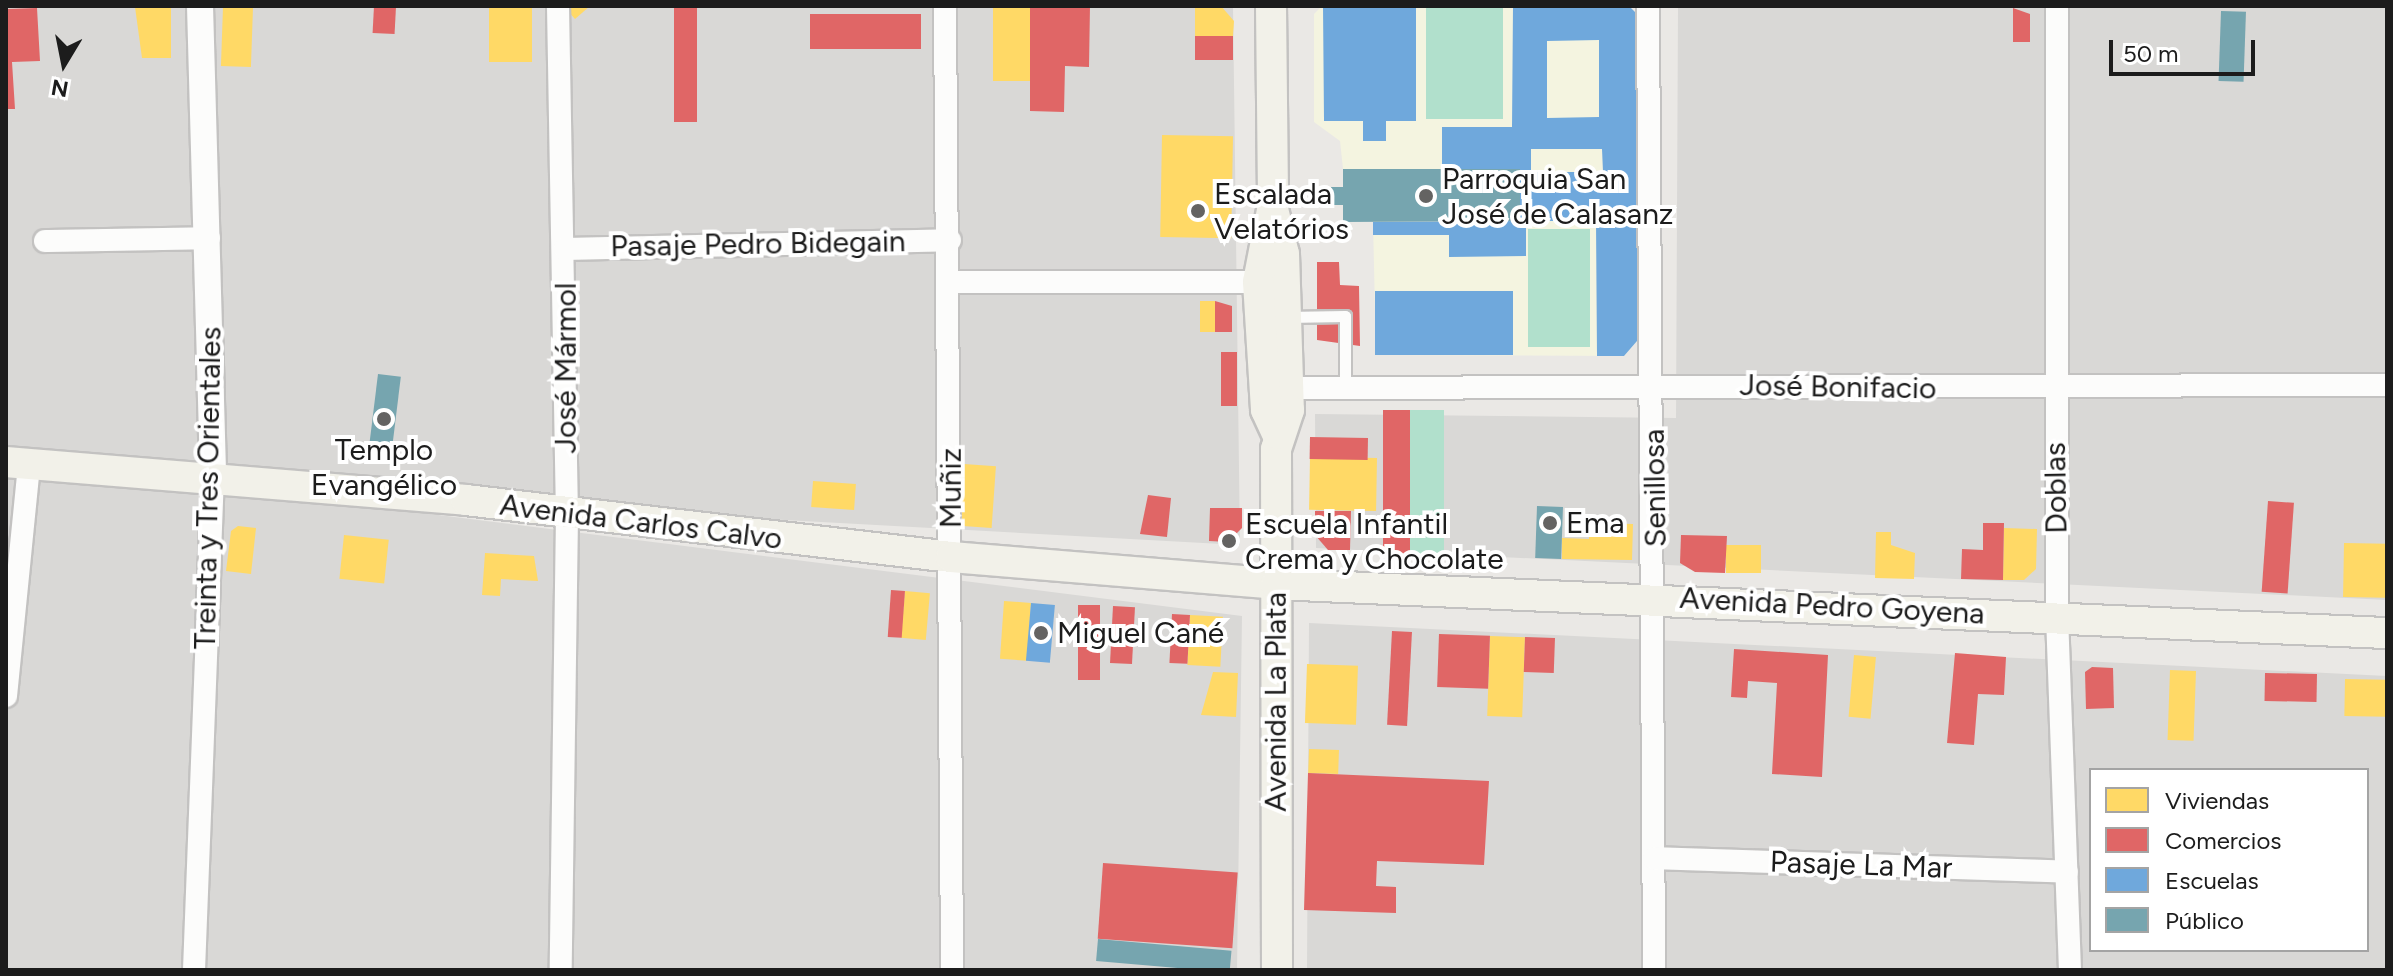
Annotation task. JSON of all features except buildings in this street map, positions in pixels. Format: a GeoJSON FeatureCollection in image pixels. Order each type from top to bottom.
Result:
{"type":"FeatureCollection","features":[{"type":"Feature","properties":{"kind":"main road","name":"Avenida La Plata"},"geometry":{"type":"LineString","coordinates":[[1271,6],[1273,209],[1266,410],[1277,434],[1277,970]]}},
{"type":"Feature","properties":{"kind":"main road","name":"Avenida La Plata"},"geometry":{"type":"LineString","coordinates":[[1268,301],[1273,209]]}},
{"type":"Feature","properties":{"kind":"main road"},"geometry":{"type":"LineString","coordinates":[[1268,301],[1275,381],[1289,388]]}},
{"type":"Feature","properties":{"kind":"main road","name":"Avenida La Plata"},"geometry":{"type":"LineString","coordinates":[[1277,434],[1289,410],[1289,388]]}},
{"type":"Feature","properties":{"kind":"main road"},"geometry":{"type":"LineString","coordinates":[[18,463],[213,470]]}},
{"type":"Feature","properties":{"kind":"main road","name":"Avenida Carlos Calvo"},"geometry":{"type":"LineString","coordinates":[[213,470],[297,487],[951,557],[1276,584]]}},
{"type":"Feature","properties":{"kind":"main road","name":"Avenida Pedro Goyena"},"geometry":{"type":"LineString","coordinates":[[1276,584],[1656,597],[2387,633]]}},
{"type":"Feature","properties":{"kind":"street","name":"Treinta y Tres Orientales"},"geometry":{"type":"LineString","coordinates":[[194,970],[213,470],[209,238],[200,6]]}},
{"type":"Feature","properties":{"kind":"street","name":"José Mármol"},"geometry":{"type":"LineString","coordinates":[[558,6],[565,249],[567,515],[561,970]]}},
{"type":"Feature","properties":{"kind":"street","name":"Muñiz"},"geometry":{"type":"LineString","coordinates":[[945,6],[951,282],[952,970]]}},
{"type":"Feature","properties":{"kind":"street","name":"Senillosa"},"geometry":{"type":"LineString","coordinates":[[1648,6],[1656,597],[1654,970]]}},
{"type":"Feature","properties":{"kind":"street","name":"Doblas"},"geometry":{"type":"LineString","coordinates":[[2057,6],[2057,616],[2070,970]]}},
{"type":"Feature","properties":{"kind":"street"},"geometry":{"type":"LineString","coordinates":[[45,241],[209,238]]}},
{"type":"Feature","properties":{"kind":"street","name":"Pasaje Pedro Bidegain"},"geometry":{"type":"LineString","coordinates":[[565,249],[950,240]]}},
{"type":"Feature","properties":{"kind":"street"},"geometry":{"type":"LineString","coordinates":[[951,282],[1268,301]]}},
{"type":"Feature","properties":{"kind":"street","name":"José Bonifacio"},"geometry":{"type":"LineString","coordinates":[[1289,388],[1654,385],[2055,390],[2387,385]]}},
{"type":"Feature","properties":{"kind":"street"},"geometry":{"type":"LineString","coordinates":[[6,696],[18,463]]}},
{"type":"Feature","properties":{"kind":"street","name":"Pasaje La Mar"},"geometry":{"type":"LineString","coordinates":[[1654,858],[2067,872]]}},
{"type":"Feature","properties":{"kind":"lane"},"geometry":{"type":"LineString","coordinates":[[1268,301],[1345,316],[1345,388]]}},
{"type":"Feature","properties":{"kind":"shaded area"},"geometry":{"type":"Polygon","coordinates":[[[1233,6],[1240,545],[240,490],[1242,616],[1237,970],[6,970],[6,8],[1233,6]]]}},
{"type":"Feature","properties":{"kind":"shaded area"},"geometry":{"type":"Polygon","coordinates":[[[1322,6],[1629,6],[1637,14],[1637,341],[1624,356],[1376,355],[1373,222],[1520,221],[1520,169],[1343,169],[1340,141],[1314,122],[1314,14],[1322,6]]]}},
{"type":"Feature","properties":{"kind":"shaded area"},"geometry":{"type":"Polygon","coordinates":[[[1678,8],[2387,8],[2387,600],[1316,548],[1315,414],[1676,418],[1678,8]]]}},
{"type":"Feature","properties":{"kind":"shaded area"},"geometry":{"type":"Polygon","coordinates":[[[1309,623],[2387,676],[2387,970],[1307,970],[1309,623]]]}},
{"type":"Feature","properties":{"kind":"green space"},"geometry":{"type":"Polygon","coordinates":[[[1426,8],[1503,8],[1503,119],[1426,119],[1426,8]]]}},
{"type":"Feature","properties":{"kind":"green space"},"geometry":{"type":"Polygon","coordinates":[[[1528,229],[1590,229],[1590,347],[1528,347],[1528,229]]]}},
{"type":"Feature","properties":{"kind":"green space"},"geometry":{"type":"Polygon","coordinates":[[[1410,410],[1444,410],[1444,555],[1410,555],[1410,410]]]}},
{"type":"Feature","properties":{"kind":"place","name":"Parroquia San José de Calasanz"},"geometry":{"type":"Point","coordinates":[1426,196]}},
{"type":"Feature","properties":{"kind":"place","name":"Escalada Velatórios"},"geometry":{"type":"Point","coordinates":[1198,211]}},
{"type":"Feature","properties":{"kind":"place","name":"Templo Evangélico"},"geometry":{"type":"Point","coordinates":[384,419]}},
{"type":"Feature","properties":{"kind":"place","name":"Ema"},"geometry":{"type":"Point","coordinates":[1550,523]}},
{"type":"Feature","properties":{"kind":"place","name":"Escuela Infantil Crema y Chocolate"},"geometry":{"type":"Point","coordinates":[1229,541]}},
{"type":"Feature","properties":{"kind":"place","name":"Miguel Cané"},"geometry":{"type":"Point","coordinates":[1041,633]}}]}
